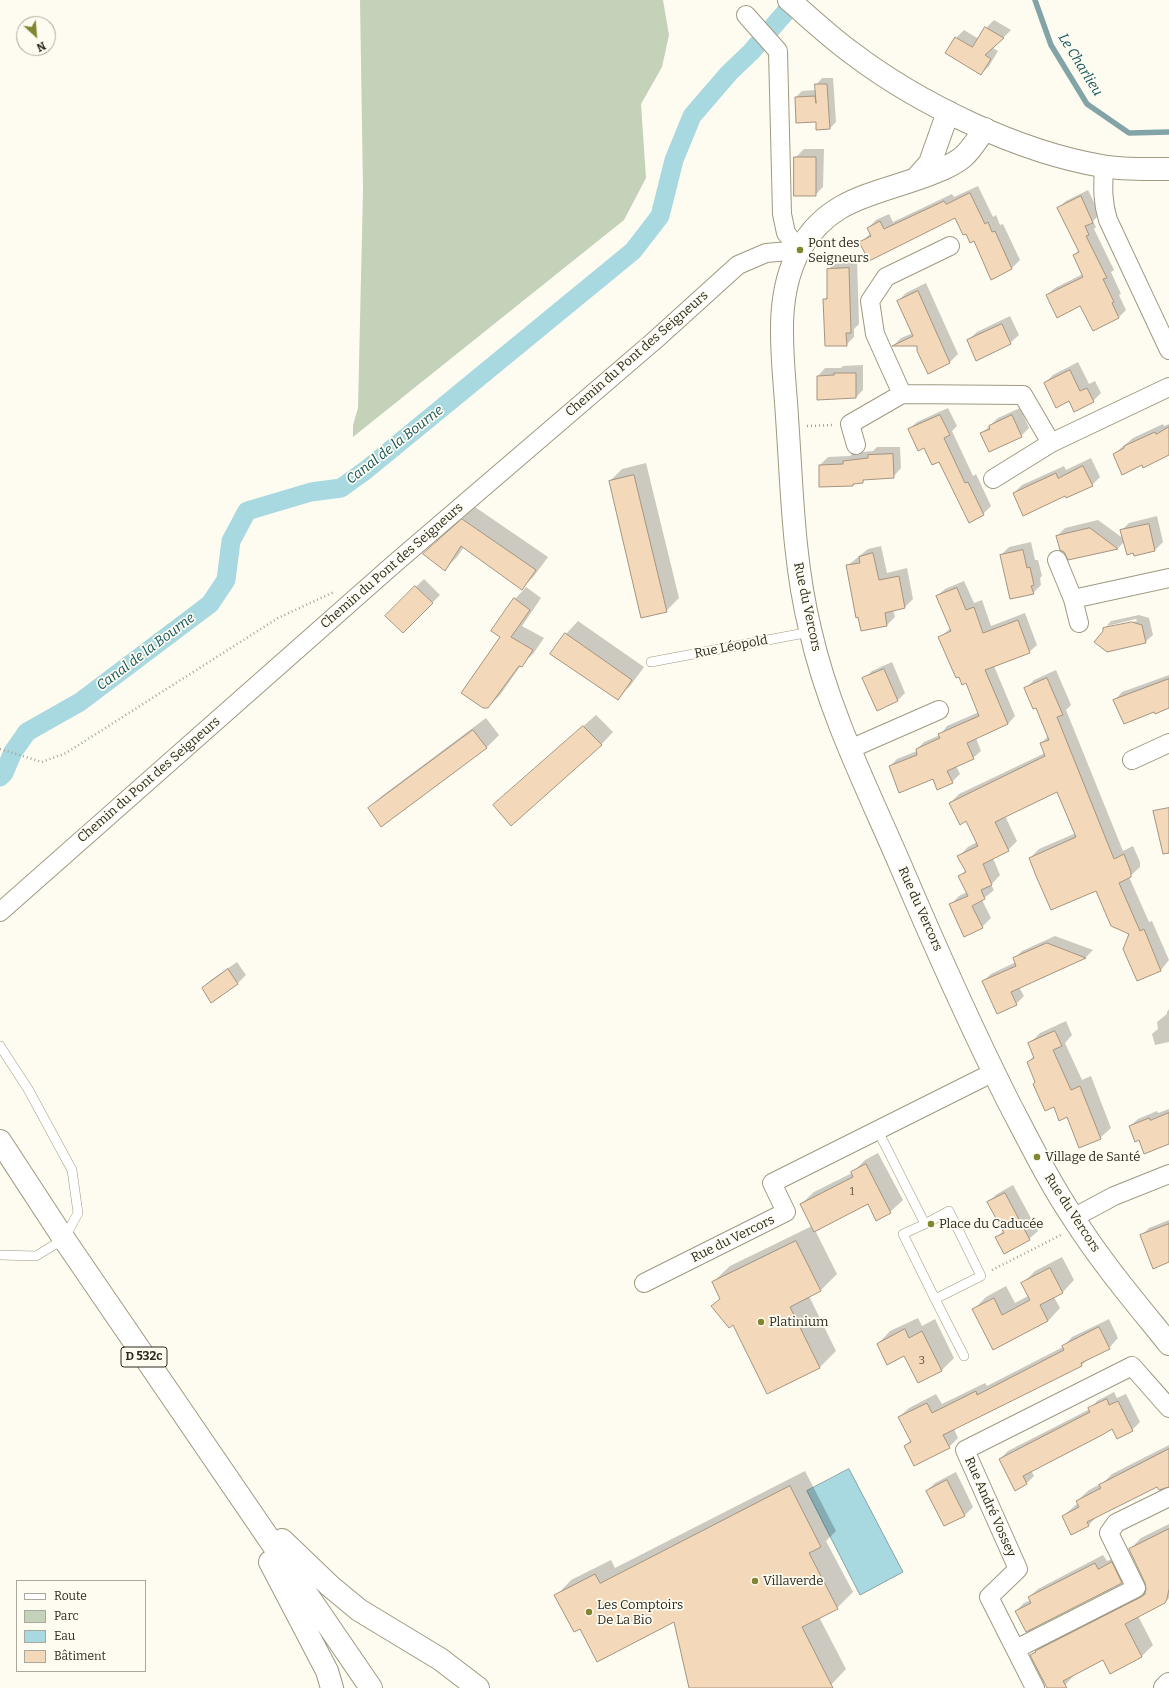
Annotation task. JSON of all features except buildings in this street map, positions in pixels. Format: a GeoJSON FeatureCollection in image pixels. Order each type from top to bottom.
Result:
{"type":"FeatureCollection","features":[{"type":"Feature","properties":{"kind":"main road"},"geometry":{"type":"LineString","coordinates":[[789,0],[852,53],[905,88],[948,112],[985,129],[1032,148],[1068,159],[1104,167],[1169,169]]}},
{"type":"Feature","properties":{"kind":"main road"},"geometry":{"type":"LineString","coordinates":[[916,179],[930,163],[948,112]]}},
{"type":"Feature","properties":{"kind":"main road","name":"Rue du Vercors"},"geometry":{"type":"LineString","coordinates":[[985,129],[963,157],[945,168],[854,200],[838,208],[823,218],[800,250],[785,287],[783,349],[796,550],[810,632],[825,681],[850,749],[910,888],[994,1072],[1037,1157],[1075,1222],[1114,1275],[1169,1344]]}},
{"type":"Feature","properties":{"kind":"main road","name":"D 532c"},"geometry":{"type":"LineString","coordinates":[[0,1141],[64,1239],[371,1688]]}},
{"type":"Feature","properties":{"kind":"main road"},"geometry":{"type":"LineString","coordinates":[[224,1474],[327,1671],[332,1688]]}},
{"type":"Feature","properties":{"kind":"main road"},"geometry":{"type":"LineString","coordinates":[[224,1474],[275,1533],[302,1561],[336,1591],[359,1610],[440,1659],[478,1688]]}},
{"type":"Feature","properties":{"kind":"main road"},"geometry":{"type":"LineString","coordinates":[[1165,1688],[1169,1684]]}},
{"type":"Feature","properties":{"kind":"street"},"geometry":{"type":"LineString","coordinates":[[746,15],[778,51],[782,214],[786,233],[800,250]]}},
{"type":"Feature","properties":{"kind":"street"},"geometry":{"type":"LineString","coordinates":[[1104,167],[1102,189],[1104,206],[1108,220],[1169,350]]}},
{"type":"Feature","properties":{"kind":"street"},"geometry":{"type":"LineString","coordinates":[[902,394],[875,334],[870,301],[886,277],[950,246]]}},
{"type":"Feature","properties":{"kind":"street","name":"Chemin du Pont des Seigneurs"},"geometry":{"type":"LineString","coordinates":[[0,912],[394,564],[654,341],[738,264],[766,252],[800,250]]}},
{"type":"Feature","properties":{"kind":"street"},"geometry":{"type":"LineString","coordinates":[[993,479],[1051,443],[1169,387]]}},
{"type":"Feature","properties":{"kind":"street"},"geometry":{"type":"LineString","coordinates":[[856,445],[850,424],[902,394],[1023,395],[1051,443]]}},
{"type":"Feature","properties":{"kind":"street"},"geometry":{"type":"LineString","coordinates":[[1057,560],[1073,599],[1079,623]]}},
{"type":"Feature","properties":{"kind":"street"},"geometry":{"type":"LineString","coordinates":[[1073,599],[1169,578]]}},
{"type":"Feature","properties":{"kind":"street"},"geometry":{"type":"LineString","coordinates":[[850,749],[939,710]]}},
{"type":"Feature","properties":{"kind":"street"},"geometry":{"type":"LineString","coordinates":[[1132,760],[1169,743]]}},
{"type":"Feature","properties":{"kind":"street","name":"Rue du Vercors"},"geometry":{"type":"LineString","coordinates":[[644,1283],[786,1212],[772,1184],[994,1072]]}},
{"type":"Feature","properties":{"kind":"street"},"geometry":{"type":"LineString","coordinates":[[1075,1222],[1114,1196],[1169,1174]]}},
{"type":"Feature","properties":{"kind":"street","name":"Rue André Vossey"},"geometry":{"type":"LineString","coordinates":[[1035,1688],[989,1597],[1018,1569],[965,1450],[1132,1366],[1169,1408]]}},
{"type":"Feature","properties":{"kind":"street"},"geometry":{"type":"LineString","coordinates":[[1016,1649],[1136,1588],[1109,1533],[1116,1523],[1169,1497]]}},
{"type":"Feature","properties":{"kind":"lane","name":"Rue Léopold"},"geometry":{"type":"LineString","coordinates":[[651,662],[810,632]]}},
{"type":"Feature","properties":{"kind":"lane"},"geometry":{"type":"LineString","coordinates":[[0,1046],[28,1089],[72,1170],[78,1213],[64,1239],[36,1256],[0,1255]]}},
{"type":"Feature","properties":{"kind":"lane"},"geometry":{"type":"LineString","coordinates":[[877,1130],[924,1224]]}},
{"type":"Feature","properties":{"kind":"lane"},"geometry":{"type":"LineString","coordinates":[[935,1298],[981,1276],[949,1212],[903,1234],[935,1298],[964,1356]]}},
{"type":"Feature","properties":{"kind":"path"},"geometry":{"type":"LineString","coordinates":[[788,428],[850,424]]}},
{"type":"Feature","properties":{"kind":"path"},"geometry":{"type":"LineString","coordinates":[[0,749],[42,762],[66,753],[278,618],[339,589]]}},
{"type":"Feature","properties":{"kind":"path"},"geometry":{"type":"LineString","coordinates":[[981,1276],[1075,1222]]}},
{"type":"Feature","properties":{"kind":"green space"},"geometry":{"type":"Polygon","coordinates":[[[360,0],[663,0],[669,35],[662,67],[641,104],[646,178],[624,220],[353,437],[353,425],[358,408],[363,190],[360,0]]]}},
{"type":"Feature","properties":{"kind":"water"},"geometry":{"type":"Polygon","coordinates":[[[849,1469],[903,1572],[860,1595],[807,1491],[849,1469]]]}},
{"type":"Feature","properties":{"kind":"waterway","name":"Canal de la Bourne"},"geometry":{"type":"LineString","coordinates":[[0,777],[4,773],[13,752],[27,732],[80,702],[210,604],[226,580],[231,541],[247,511],[311,492],[341,488],[366,470],[633,251],[660,216],[674,160],[692,116],[729,73],[751,52],[796,0]]}},
{"type":"Feature","properties":{"kind":"waterway","name":"Le Charlieu"},"geometry":{"type":"LineString","coordinates":[[1035,0],[1051,45],[1087,104],[1129,133],[1169,132]]}},
{"type":"Feature","properties":{"kind":"place","name":"Pont des Seigneurs"},"geometry":{"type":"Point","coordinates":[800,250]}},
{"type":"Feature","properties":{"kind":"place","name":"Village de Santé"},"geometry":{"type":"Point","coordinates":[1037,1157]}},
{"type":"Feature","properties":{"kind":"place","name":"Place du Caducée"},"geometry":{"type":"Point","coordinates":[931,1224]}},
{"type":"Feature","properties":{"kind":"place","name":"Platinium"},"geometry":{"type":"Point","coordinates":[761,1322]}},
{"type":"Feature","properties":{"kind":"place","name":"Villaverde"},"geometry":{"type":"Point","coordinates":[755,1581]}},
{"type":"Feature","properties":{"kind":"place","name":"Les Comptoirs De La Bio"},"geometry":{"type":"Point","coordinates":[589,1612]}}]}
